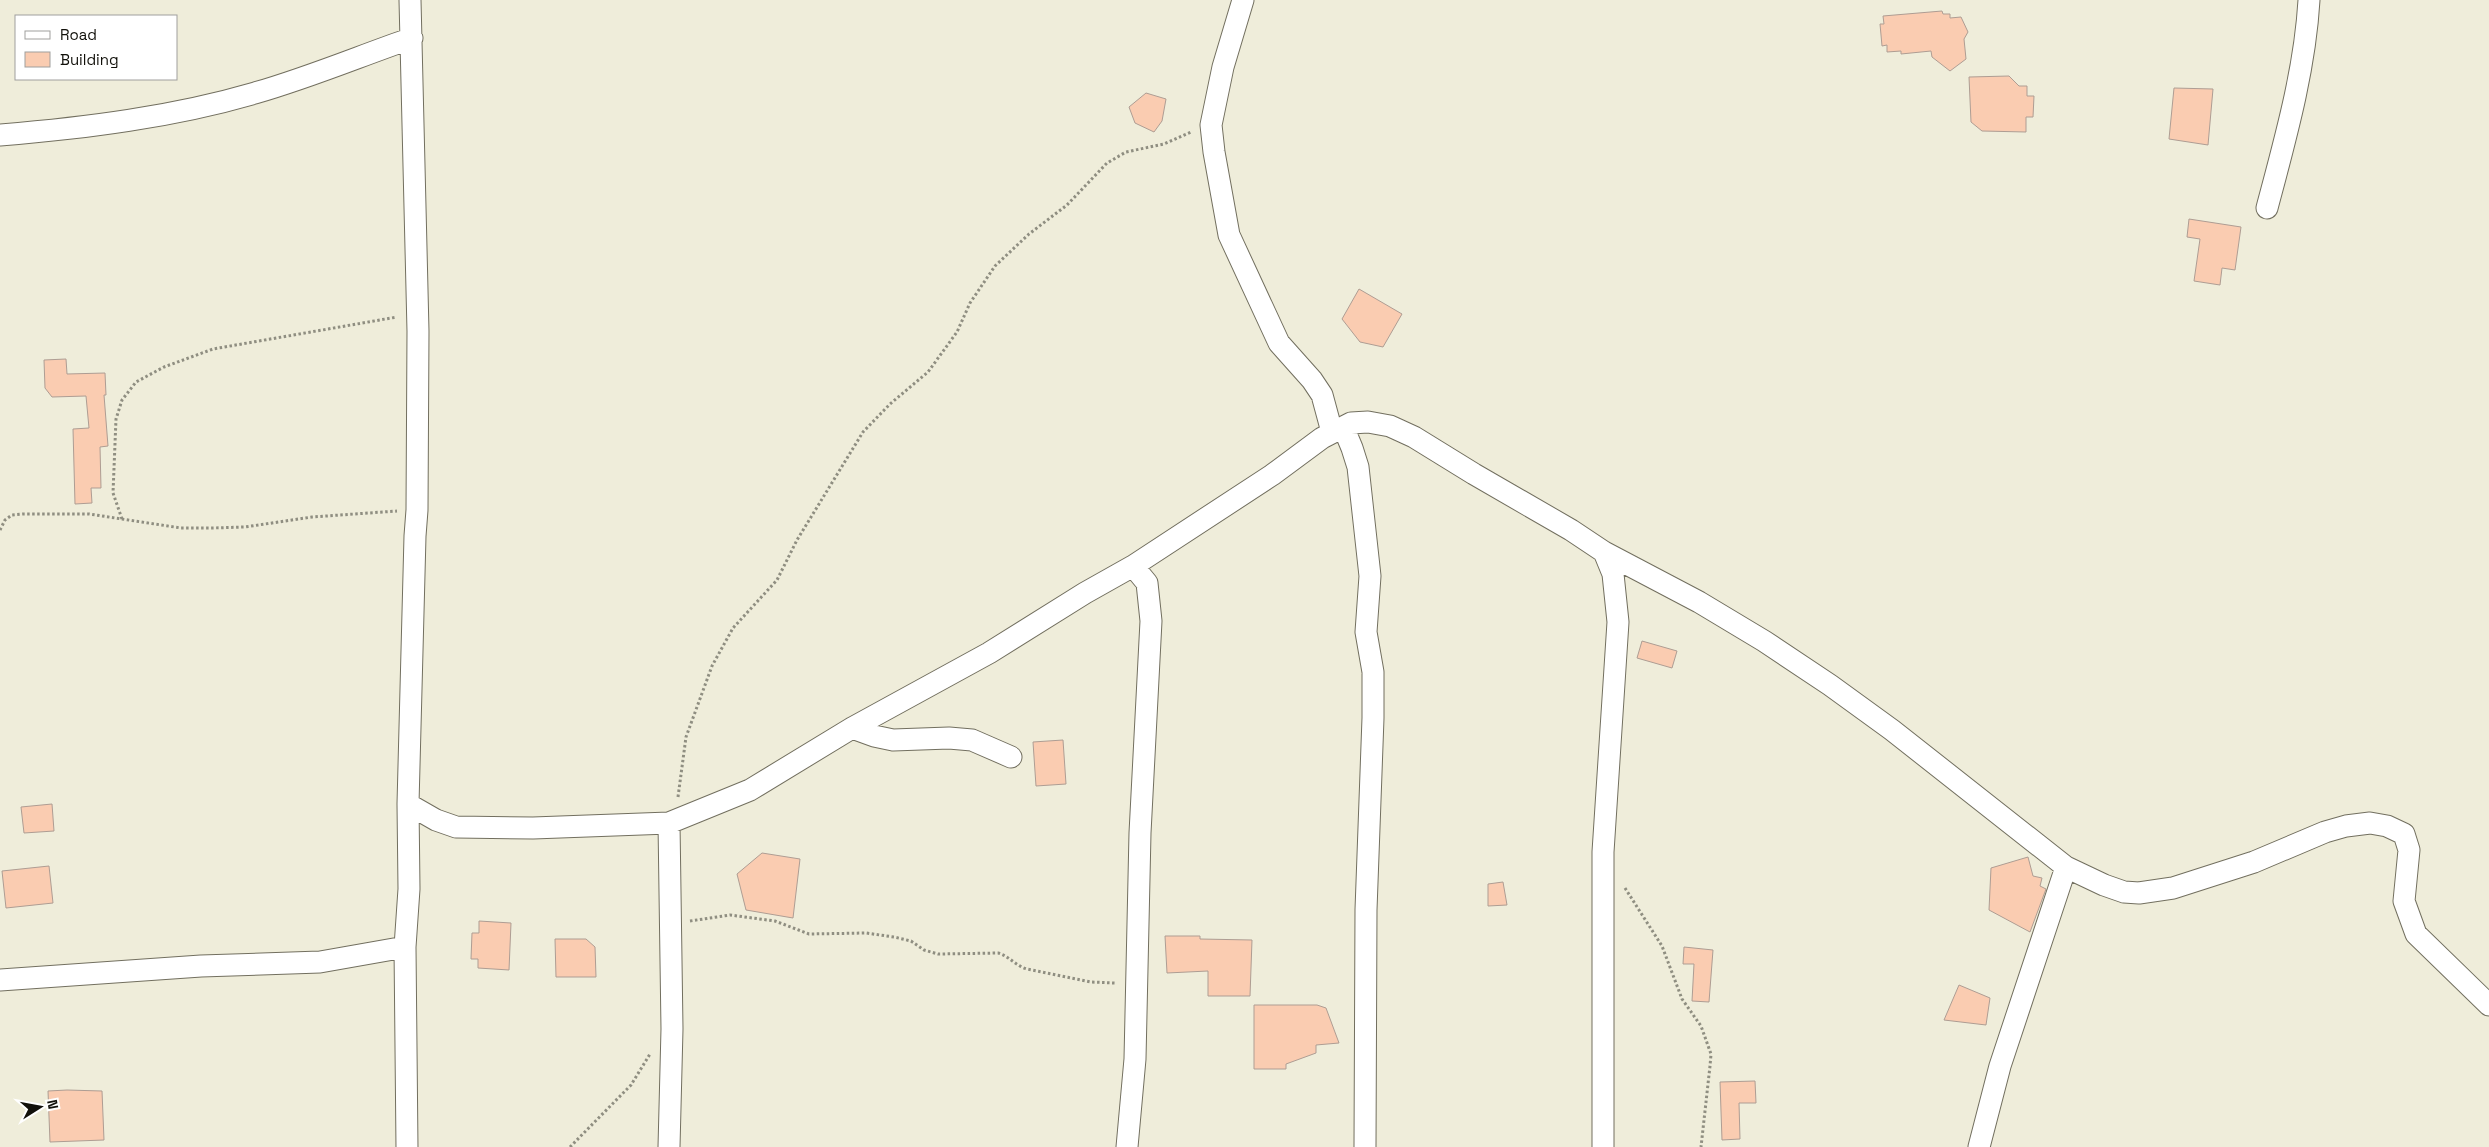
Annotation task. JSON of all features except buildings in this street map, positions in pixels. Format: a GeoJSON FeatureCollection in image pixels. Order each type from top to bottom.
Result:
{"type":"FeatureCollection","features":[{"type":"Feature","properties":{"kind":"street"},"geometry":{"type":"LineString","coordinates":[[407,1147],[405,947],[409,889],[408,804],[414,536],[418,510],[418,313],[410,0]]}},
{"type":"Feature","properties":{"kind":"street"},"geometry":{"type":"LineString","coordinates":[[1243,0],[1223,67],[1211,125],[1229,235],[1279,343],[1322,394],[1335,430],[1347,436],[1352,448],[1358,467],[1370,576],[1366,632],[1373,672],[1373,718],[1366,910],[1365,1147]]}},
{"type":"Feature","properties":{"kind":"street"},"geometry":{"type":"LineString","coordinates":[[2267,208],[2288,127],[2308,29],[2309,0]]}},
{"type":"Feature","properties":{"kind":"street"},"geometry":{"type":"LineString","coordinates":[[0,135],[111,123],[212,104],[256,93],[412,38]]}},
{"type":"Feature","properties":{"kind":"street"},"geometry":{"type":"LineString","coordinates":[[408,804],[436,820],[456,826],[533,828],[676,821],[750,790],[852,728],[989,653],[1085,593],[1133,566],[1272,475],[1335,430],[1351,423],[1379,422],[1414,437],[1572,530],[1604,552],[1698,602],[1830,685],[1892,730],[2066,866],[2104,885],[2124,892],[2152,892],[2173,888],[2254,862],[2325,832],[2346,826],[2370,823],[2387,826],[2404,834],[2409,850],[2404,901],[2416,934],[2489,1005]]}},
{"type":"Feature","properties":{"kind":"street"},"geometry":{"type":"LineString","coordinates":[[1603,1147],[1603,852],[1618,622],[1613,574],[1604,552]]}},
{"type":"Feature","properties":{"kind":"street"},"geometry":{"type":"LineString","coordinates":[[1127,1147],[1135,1059],[1140,833],[1151,621],[1147,583],[1133,566]]}},
{"type":"Feature","properties":{"kind":"street"},"geometry":{"type":"LineString","coordinates":[[852,728],[893,740],[949,738],[972,740],[1011,757]]}},
{"type":"Feature","properties":{"kind":"street"},"geometry":{"type":"LineString","coordinates":[[669,1147],[672,1029],[671,924],[676,821]]}},
{"type":"Feature","properties":{"kind":"street"},"geometry":{"type":"LineString","coordinates":[[1979,1147],[2000,1066],[2066,866]]}},
{"type":"Feature","properties":{"kind":"street"},"geometry":{"type":"LineString","coordinates":[[0,980],[201,966],[320,962],[405,947]]}},
{"type":"Feature","properties":{"kind":"path"},"geometry":{"type":"LineString","coordinates":[[676,821],[677,796],[686,737],[712,666],[733,628],[777,580],[802,532],[863,432],[890,404],[928,372],[957,332],[970,302],[995,266],[1029,234],[1067,205],[1107,163],[1126,152],[1164,144],[1211,125]]}},
{"type":"Feature","properties":{"kind":"path"},"geometry":{"type":"LineString","coordinates":[[122,518],[114,493],[116,419],[122,400],[136,382],[164,367],[214,349],[418,313]]}},
{"type":"Feature","properties":{"kind":"path"},"geometry":{"type":"LineString","coordinates":[[0,530],[5,520],[17,515],[89,514],[181,528],[212,528],[245,527],[312,517],[418,510]]}},
{"type":"Feature","properties":{"kind":"path"},"geometry":{"type":"LineString","coordinates":[[1622,883],[1662,946],[1682,999],[1706,1038],[1710,1054],[1710,1066],[1701,1147]]}},
{"type":"Feature","properties":{"kind":"path"},"geometry":{"type":"LineString","coordinates":[[671,924],[730,915],[775,921],[809,934],[866,933],[894,937],[911,941],[924,950],[938,954],[998,953],[1006,955],[1021,967],[1036,971],[1091,982],[1136,985]]}},
{"type":"Feature","properties":{"kind":"path"},"geometry":{"type":"LineString","coordinates":[[570,1147],[631,1085],[645,1060],[672,1029]]}}]}
